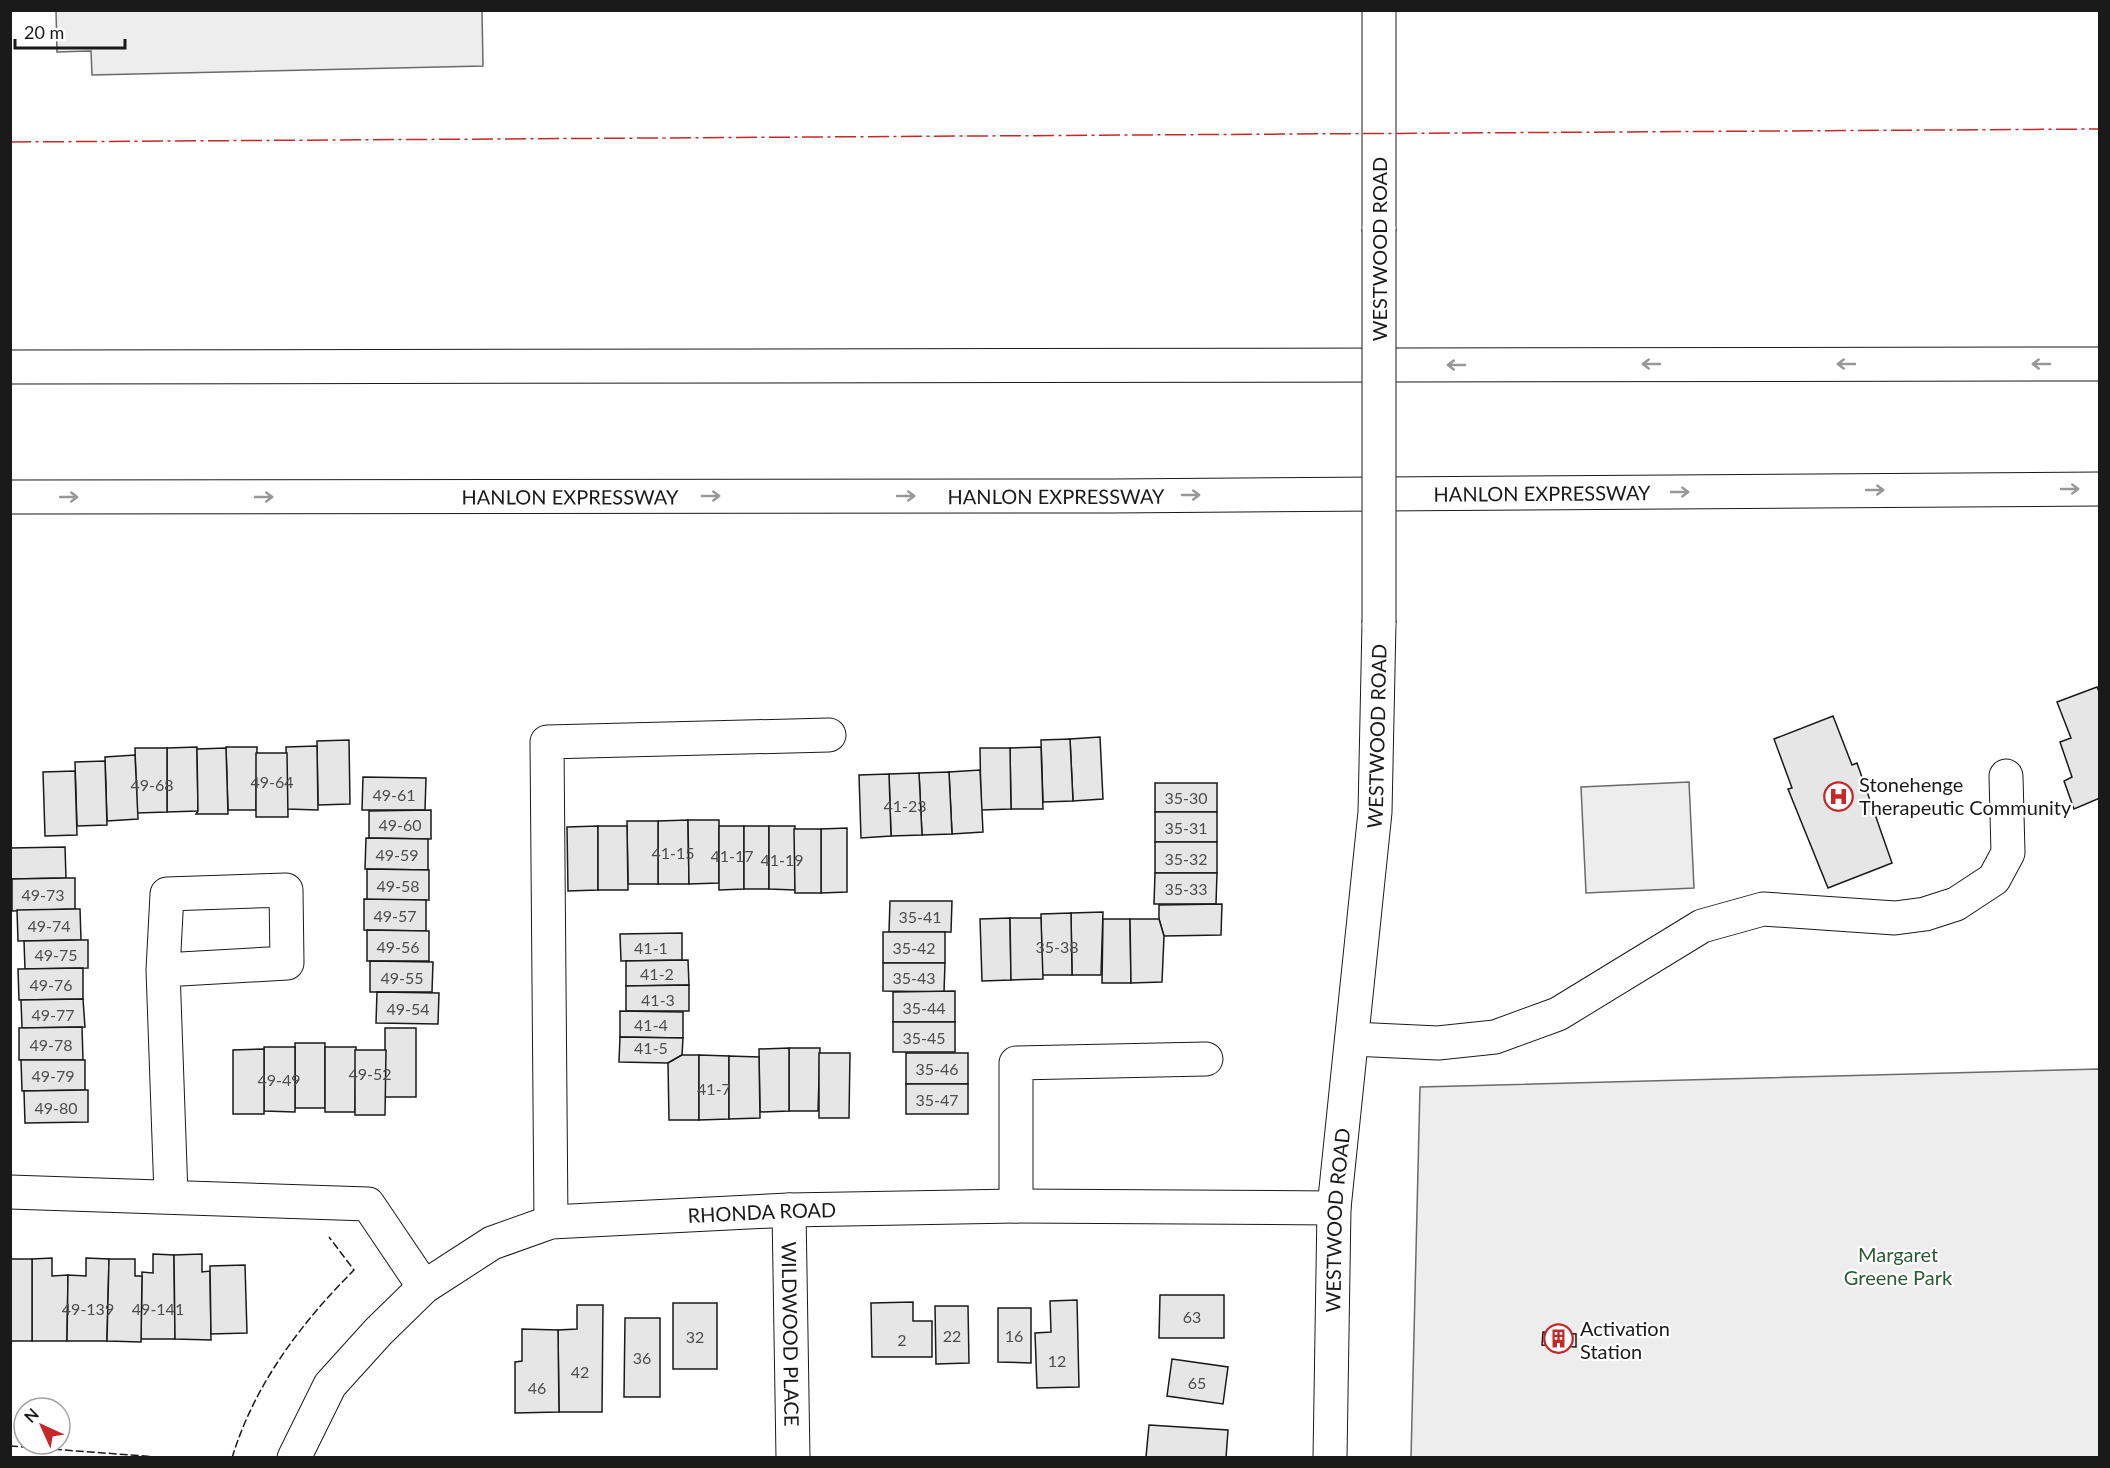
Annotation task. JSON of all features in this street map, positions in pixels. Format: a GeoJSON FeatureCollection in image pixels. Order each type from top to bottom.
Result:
{"type":"FeatureCollection","features":[{"type":"Feature","properties":{"kind":"main road","name":"WESTWOOD ROAD"},"geometry":{"type":"LineString","coordinates":[[1330,1458],[1334,1208],[1375,812],[1379,623],[1379,10]]}},
{"type":"Feature","properties":{"kind":"main road"},"geometry":{"type":"LineString","coordinates":[[10,367],[2100,364]]}},
{"type":"Feature","properties":{"kind":"main road","name":"HANLON EXPRESSWAY"},"geometry":{"type":"LineString","coordinates":[[10,497],[1111,496],[2100,489]]}},
{"type":"Feature","properties":{"kind":"main road"},"geometry":{"type":"LineString","coordinates":[[551,1222],[547,742],[829,735]]}},
{"type":"Feature","properties":{"kind":"main road"},"geometry":{"type":"LineString","coordinates":[[1352,1039],[1438,1042],[1495,1037],[1558,1014],[1702,926],[1763,909],[1895,918],[1925,914],[1956,904],[1994,879],[2008,853],[2006,776]]}},
{"type":"Feature","properties":{"kind":"main road"},"geometry":{"type":"LineString","coordinates":[[163,970],[171,1196]]}},
{"type":"Feature","properties":{"kind":"main road"},"geometry":{"type":"LineString","coordinates":[[1016,1206],[1016,1063],[1206,1059]]}},
{"type":"Feature","properties":{"kind":"main road"},"geometry":{"type":"LineString","coordinates":[[10,1192],[368,1204],[424,1287]]}},
{"type":"Feature","properties":{"kind":"main road","name":"RHONDA ROAD"},"geometry":{"type":"LineString","coordinates":[[294,1458],[330,1385],[378,1332],[424,1287],[492,1243],[551,1222],[789,1210],[1016,1206],[1334,1208]]}},
{"type":"Feature","properties":{"kind":"main road","name":"WILDWOOD PLACE"},"geometry":{"type":"LineString","coordinates":[[789,1210],[793,1458]]}},
{"type":"Feature","properties":{"kind":"shaded area"},"geometry":{"type":"Polygon","coordinates":[[[56,11],[482,11],[483,66],[92,75],[91,51],[57,52],[56,11]]]}},
{"type":"Feature","properties":{"kind":"shaded area"},"geometry":{"type":"Polygon","coordinates":[[[1689,782],[1694,888],[1586,893],[1581,787],[1689,782]]]}},
{"type":"Feature","properties":{"kind":"shaded area","name":"Margaret Greene Park"},"geometry":{"type":"Polygon","coordinates":[[[2099,1069],[2099,1457],[1411,1458],[1420,1087],[2099,1069]]]}},
{"type":"Feature","properties":{"kind":"building"},"geometry":{"type":"Polygon","coordinates":[[[2097,687],[2100,694],[2100,798],[2074,809],[2064,781],[2072,777],[2060,742],[2071,738],[2057,702],[2097,687]]]}},
{"type":"Feature","properties":{"kind":"building"},"geometry":{"type":"Polygon","coordinates":[[[1833,716],[1852,765],[1857,763],[1892,863],[1828,888],[1788,789],[1792,788],[1774,739],[1833,716]]]}},
{"type":"Feature","properties":{"kind":"building"},"geometry":{"type":"Polygon","coordinates":[[[1100,737],[1103,799],[1073,801],[1070,739],[1100,737]]]}},
{"type":"Feature","properties":{"kind":"building"},"geometry":{"type":"Polygon","coordinates":[[[1070,739],[1073,801],[1043,802],[1041,740],[1070,739]]]}},
{"type":"Feature","properties":{"kind":"building"},"geometry":{"type":"Polygon","coordinates":[[[349,740],[350,804],[318,805],[317,741],[349,740]]]}},
{"type":"Feature","properties":{"kind":"building"},"geometry":{"type":"Polygon","coordinates":[[[317,746],[318,810],[287,809],[286,747],[317,746]]]}},
{"type":"Feature","properties":{"kind":"building"},"geometry":{"type":"Polygon","coordinates":[[[197,747],[198,811],[167,812],[167,748],[197,747]]]}},
{"type":"Feature","properties":{"kind":"building"},"geometry":{"type":"Polygon","coordinates":[[[226,747],[257,747],[256,810],[228,810],[226,747]]]}},
{"type":"Feature","properties":{"kind":"building"},"geometry":{"type":"Polygon","coordinates":[[[1041,747],[1043,809],[1011,809],[1010,748],[1041,747]]]}},
{"type":"Feature","properties":{"kind":"building"},"geometry":{"type":"Polygon","coordinates":[[[135,748],[167,748],[167,812],[137,813],[135,748]]]}},
{"type":"Feature","properties":{"kind":"building"},"geometry":{"type":"Polygon","coordinates":[[[226,748],[228,814],[196,814],[198,811],[197,749],[226,748]]]}},
{"type":"Feature","properties":{"kind":"building"},"geometry":{"type":"Polygon","coordinates":[[[980,748],[1010,748],[1011,809],[981,810],[980,748]]]}},
{"type":"Feature","properties":{"kind":"building"},"geometry":{"type":"Polygon","coordinates":[[[256,753],[287,753],[288,817],[256,817],[256,753]]]}},
{"type":"Feature","properties":{"kind":"building"},"geometry":{"type":"Polygon","coordinates":[[[135,755],[138,819],[107,821],[105,757],[135,755]]]}},
{"type":"Feature","properties":{"kind":"building"},"geometry":{"type":"Polygon","coordinates":[[[105,761],[107,825],[77,826],[75,762],[105,761]]]}},
{"type":"Feature","properties":{"kind":"building"},"geometry":{"type":"Polygon","coordinates":[[[980,770],[983,832],[952,834],[949,772],[980,770]]]}},
{"type":"Feature","properties":{"kind":"building"},"geometry":{"type":"Polygon","coordinates":[[[75,771],[77,835],[45,836],[43,772],[75,771]]]}},
{"type":"Feature","properties":{"kind":"building"},"geometry":{"type":"Polygon","coordinates":[[[949,772],[952,834],[922,835],[919,773],[949,772]]]}},
{"type":"Feature","properties":{"kind":"building"},"geometry":{"type":"Polygon","coordinates":[[[919,773],[922,835],[891,836],[889,774],[919,773]]]}},
{"type":"Feature","properties":{"kind":"building"},"geometry":{"type":"Polygon","coordinates":[[[889,774],[891,836],[861,838],[859,775],[889,774]]]}},
{"type":"Feature","properties":{"kind":"building"},"geometry":{"type":"Polygon","coordinates":[[[363,777],[426,778],[425,810],[362,810],[363,777]]]}},
{"type":"Feature","properties":{"kind":"building"},"geometry":{"type":"Polygon","coordinates":[[[1155,783],[1217,783],[1217,812],[1155,812],[1155,783]]]}},
{"type":"Feature","properties":{"kind":"building"},"geometry":{"type":"Polygon","coordinates":[[[431,810],[431,839],[369,838],[369,811],[431,810]]]}},
{"type":"Feature","properties":{"kind":"building"},"geometry":{"type":"Polygon","coordinates":[[[1155,812],[1217,812],[1217,842],[1155,842],[1155,812]]]}},
{"type":"Feature","properties":{"kind":"building"},"geometry":{"type":"Polygon","coordinates":[[[688,820],[689,884],[658,884],[658,821],[688,820]]]}},
{"type":"Feature","properties":{"kind":"building"},"geometry":{"type":"Polygon","coordinates":[[[688,820],[719,820],[719,883],[689,884],[688,820]]]}},
{"type":"Feature","properties":{"kind":"building"},"geometry":{"type":"Polygon","coordinates":[[[627,821],[658,821],[658,884],[628,884],[627,821]]]}},
{"type":"Feature","properties":{"kind":"building"},"geometry":{"type":"Polygon","coordinates":[[[598,826],[598,890],[568,891],[567,827],[598,826]]]}},
{"type":"Feature","properties":{"kind":"building"},"geometry":{"type":"Polygon","coordinates":[[[598,826],[627,826],[628,890],[598,890],[598,826]]]}},
{"type":"Feature","properties":{"kind":"building"},"geometry":{"type":"Polygon","coordinates":[[[719,826],[744,826],[744,889],[719,890],[719,826]]]}},
{"type":"Feature","properties":{"kind":"building"},"geometry":{"type":"Polygon","coordinates":[[[744,826],[769,826],[769,889],[744,889],[744,826]]]}},
{"type":"Feature","properties":{"kind":"building"},"geometry":{"type":"Polygon","coordinates":[[[769,826],[795,826],[795,890],[769,889],[769,826]]]}},
{"type":"Feature","properties":{"kind":"building"},"geometry":{"type":"Polygon","coordinates":[[[847,828],[847,892],[821,893],[821,829],[847,828]]]}},
{"type":"Feature","properties":{"kind":"building"},"geometry":{"type":"Polygon","coordinates":[[[794,829],[821,829],[821,893],[795,893],[794,829]]]}},
{"type":"Feature","properties":{"kind":"building"},"geometry":{"type":"Polygon","coordinates":[[[366,838],[428,839],[428,870],[365,869],[366,838]]]}},
{"type":"Feature","properties":{"kind":"building"},"geometry":{"type":"Polygon","coordinates":[[[1155,842],[1217,842],[1217,873],[1155,873],[1155,842]]]}},
{"type":"Feature","properties":{"kind":"building"},"geometry":{"type":"Polygon","coordinates":[[[65,847],[66,878],[10,879],[10,848],[65,847]]]}},
{"type":"Feature","properties":{"kind":"building"},"geometry":{"type":"Polygon","coordinates":[[[367,869],[429,870],[429,900],[367,900],[367,869]]]}},
{"type":"Feature","properties":{"kind":"building"},"geometry":{"type":"Polygon","coordinates":[[[1155,873],[1217,873],[1216,904],[1154,904],[1155,873]]]}},
{"type":"Feature","properties":{"kind":"building"},"geometry":{"type":"Polygon","coordinates":[[[75,878],[75,909],[12,911],[12,879],[75,878]]]}},
{"type":"Feature","properties":{"kind":"building"},"geometry":{"type":"Polygon","coordinates":[[[364,899],[426,900],[426,931],[364,930],[364,899]]]}},
{"type":"Feature","properties":{"kind":"building"},"geometry":{"type":"Polygon","coordinates":[[[890,901],[952,901],[951,932],[889,932],[890,901]]]}},
{"type":"Feature","properties":{"kind":"building"},"geometry":{"type":"Polygon","coordinates":[[[1222,904],[1221,935],[1164,936],[1159,919],[1159,905],[1222,904]]]}},
{"type":"Feature","properties":{"kind":"building"},"geometry":{"type":"Polygon","coordinates":[[[80,909],[81,940],[18,941],[17,910],[80,909]]]}},
{"type":"Feature","properties":{"kind":"building"},"geometry":{"type":"Polygon","coordinates":[[[1103,912],[1101,975],[1072,975],[1071,913],[1103,912]]]}},
{"type":"Feature","properties":{"kind":"building"},"geometry":{"type":"Polygon","coordinates":[[[1071,913],[1072,975],[1042,975],[1041,914],[1071,913]]]}},
{"type":"Feature","properties":{"kind":"building"},"geometry":{"type":"Polygon","coordinates":[[[1010,918],[1011,980],[982,981],[980,919],[1010,918]]]}},
{"type":"Feature","properties":{"kind":"building"},"geometry":{"type":"Polygon","coordinates":[[[1010,918],[1041,918],[1043,979],[1011,980],[1010,918]]]}},
{"type":"Feature","properties":{"kind":"building"},"geometry":{"type":"Polygon","coordinates":[[[1103,919],[1130,919],[1131,983],[1102,983],[1103,919]]]}},
{"type":"Feature","properties":{"kind":"building"},"geometry":{"type":"Polygon","coordinates":[[[1130,919],[1159,919],[1164,936],[1162,982],[1131,983],[1130,919]]]}},
{"type":"Feature","properties":{"kind":"building"},"geometry":{"type":"Polygon","coordinates":[[[367,930],[429,931],[429,961],[367,961],[367,930]]]}},
{"type":"Feature","properties":{"kind":"building"},"geometry":{"type":"Polygon","coordinates":[[[883,932],[945,932],[945,963],[883,963],[883,932]]]}},
{"type":"Feature","properties":{"kind":"building"},"geometry":{"type":"Polygon","coordinates":[[[682,933],[682,960],[621,961],[620,934],[682,933]]]}},
{"type":"Feature","properties":{"kind":"building"},"geometry":{"type":"Polygon","coordinates":[[[88,940],[88,968],[25,969],[24,941],[88,940]]]}},
{"type":"Feature","properties":{"kind":"building"},"geometry":{"type":"Polygon","coordinates":[[[688,960],[689,985],[626,986],[626,961],[688,960]]]}},
{"type":"Feature","properties":{"kind":"building"},"geometry":{"type":"Polygon","coordinates":[[[370,961],[433,962],[432,992],[370,992],[370,961]]]}},
{"type":"Feature","properties":{"kind":"building"},"geometry":{"type":"Polygon","coordinates":[[[883,963],[945,963],[944,992],[883,991],[883,963]]]}},
{"type":"Feature","properties":{"kind":"building"},"geometry":{"type":"Polygon","coordinates":[[[83,968],[83,999],[19,1000],[18,969],[83,968]]]}},
{"type":"Feature","properties":{"kind":"building"},"geometry":{"type":"Polygon","coordinates":[[[689,985],[689,1011],[626,1011],[626,986],[689,985]]]}},
{"type":"Feature","properties":{"kind":"building"},"geometry":{"type":"Polygon","coordinates":[[[955,991],[955,1022],[893,1022],[893,992],[955,991]]]}},
{"type":"Feature","properties":{"kind":"building"},"geometry":{"type":"Polygon","coordinates":[[[377,992],[439,993],[438,1024],[376,1023],[377,992]]]}},
{"type":"Feature","properties":{"kind":"building"},"geometry":{"type":"Polygon","coordinates":[[[83,999],[85,1027],[22,1028],[21,1000],[83,999]]]}},
{"type":"Feature","properties":{"kind":"building"},"geometry":{"type":"Polygon","coordinates":[[[620,1011],[683,1012],[683,1038],[620,1037],[620,1011]]]}},
{"type":"Feature","properties":{"kind":"building"},"geometry":{"type":"Polygon","coordinates":[[[893,1022],[955,1022],[955,1052],[893,1052],[893,1022]]]}},
{"type":"Feature","properties":{"kind":"building"},"geometry":{"type":"Polygon","coordinates":[[[82,1027],[83,1060],[19,1060],[19,1028],[82,1027]]]}},
{"type":"Feature","properties":{"kind":"building"},"geometry":{"type":"Polygon","coordinates":[[[385,1028],[416,1028],[416,1097],[385,1097],[385,1028]]]}},
{"type":"Feature","properties":{"kind":"building"},"geometry":{"type":"Polygon","coordinates":[[[620,1037],[683,1038],[682,1055],[668,1063],[619,1062],[620,1037]]]}},
{"type":"Feature","properties":{"kind":"building"},"geometry":{"type":"Polygon","coordinates":[[[295,1043],[325,1043],[325,1108],[295,1108],[295,1043]]]}},
{"type":"Feature","properties":{"kind":"building"},"geometry":{"type":"Polygon","coordinates":[[[264,1047],[295,1047],[295,1112],[264,1111],[264,1047]]]}},
{"type":"Feature","properties":{"kind":"building"},"geometry":{"type":"Polygon","coordinates":[[[325,1047],[356,1047],[355,1112],[325,1112],[325,1047]]]}},
{"type":"Feature","properties":{"kind":"building"},"geometry":{"type":"Polygon","coordinates":[[[789,1048],[820,1048],[818,1111],[789,1111],[789,1048]]]}},
{"type":"Feature","properties":{"kind":"building"},"geometry":{"type":"Polygon","coordinates":[[[789,1048],[789,1111],[760,1112],[759,1049],[789,1048]]]}},
{"type":"Feature","properties":{"kind":"building"},"geometry":{"type":"Polygon","coordinates":[[[264,1049],[264,1114],[233,1114],[233,1050],[264,1049]]]}},
{"type":"Feature","properties":{"kind":"building"},"geometry":{"type":"Polygon","coordinates":[[[355,1050],[386,1050],[385,1115],[355,1115],[355,1050]]]}},
{"type":"Feature","properties":{"kind":"building"},"geometry":{"type":"Polygon","coordinates":[[[819,1053],[850,1053],[849,1118],[819,1118],[819,1053]]]}},
{"type":"Feature","properties":{"kind":"building"},"geometry":{"type":"Polygon","coordinates":[[[906,1053],[968,1053],[968,1084],[906,1084],[906,1053]]]}},
{"type":"Feature","properties":{"kind":"building"},"geometry":{"type":"Polygon","coordinates":[[[682,1055],[699,1055],[699,1120],[669,1120],[668,1063],[682,1055]]]}},
{"type":"Feature","properties":{"kind":"building"},"geometry":{"type":"Polygon","coordinates":[[[699,1055],[729,1056],[729,1119],[699,1120],[699,1055]]]}},
{"type":"Feature","properties":{"kind":"building"},"geometry":{"type":"Polygon","coordinates":[[[729,1056],[759,1057],[760,1118],[729,1119],[729,1056]]]}},
{"type":"Feature","properties":{"kind":"building"},"geometry":{"type":"Polygon","coordinates":[[[21,1060],[85,1060],[85,1090],[22,1091],[21,1060]]]}},
{"type":"Feature","properties":{"kind":"building"},"geometry":{"type":"Polygon","coordinates":[[[906,1084],[968,1084],[968,1114],[906,1114],[906,1084]]]}},
{"type":"Feature","properties":{"kind":"building"},"geometry":{"type":"Polygon","coordinates":[[[88,1090],[88,1122],[25,1123],[24,1091],[88,1090]]]}},
{"type":"Feature","properties":{"kind":"building"},"geometry":{"type":"Polygon","coordinates":[[[153,1254],[174,1255],[175,1339],[141,1339],[142,1272],[153,1273],[153,1254]]]}},
{"type":"Feature","properties":{"kind":"building"},"geometry":{"type":"Polygon","coordinates":[[[202,1254],[202,1272],[210,1271],[211,1340],[175,1339],[174,1255],[202,1254]]]}},
{"type":"Feature","properties":{"kind":"building"},"geometry":{"type":"Polygon","coordinates":[[[52,1258],[52,1276],[68,1275],[67,1341],[32,1341],[32,1259],[52,1258]]]}},
{"type":"Feature","properties":{"kind":"building"},"geometry":{"type":"Polygon","coordinates":[[[86,1258],[109,1259],[107,1341],[67,1341],[68,1275],[86,1276],[86,1258]]]}},
{"type":"Feature","properties":{"kind":"building"},"geometry":{"type":"Polygon","coordinates":[[[10,1259],[32,1259],[32,1341],[10,1341],[10,1259]]]}},
{"type":"Feature","properties":{"kind":"building"},"geometry":{"type":"Polygon","coordinates":[[[109,1259],[135,1259],[135,1276],[142,1276],[141,1342],[107,1341],[109,1259]]]}},
{"type":"Feature","properties":{"kind":"building"},"geometry":{"type":"Polygon","coordinates":[[[245,1265],[247,1333],[211,1334],[210,1266],[245,1265]]]}},
{"type":"Feature","properties":{"kind":"building"},"geometry":{"type":"Polygon","coordinates":[[[1160,1295],[1224,1295],[1224,1338],[1159,1338],[1160,1295]]]}},
{"type":"Feature","properties":{"kind":"building"},"geometry":{"type":"Polygon","coordinates":[[[1077,1300],[1079,1387],[1037,1388],[1035,1333],[1051,1332],[1050,1301],[1077,1300]]]}},
{"type":"Feature","properties":{"kind":"building"},"geometry":{"type":"Polygon","coordinates":[[[913,1302],[913,1321],[932,1321],[932,1357],[872,1357],[871,1303],[913,1302]]]}},
{"type":"Feature","properties":{"kind":"building"},"geometry":{"type":"Polygon","coordinates":[[[673,1303],[717,1303],[717,1369],[673,1369],[673,1303]]]}},
{"type":"Feature","properties":{"kind":"building"},"geometry":{"type":"Polygon","coordinates":[[[577,1305],[603,1305],[602,1412],[559,1412],[558,1330],[577,1329],[577,1305]]]}},
{"type":"Feature","properties":{"kind":"building"},"geometry":{"type":"Polygon","coordinates":[[[935,1306],[968,1306],[969,1363],[936,1364],[935,1306]]]}},
{"type":"Feature","properties":{"kind":"building"},"geometry":{"type":"Polygon","coordinates":[[[998,1308],[1031,1308],[1031,1363],[998,1362],[998,1308]]]}},
{"type":"Feature","properties":{"kind":"building"},"geometry":{"type":"Polygon","coordinates":[[[625,1318],[660,1318],[660,1397],[624,1397],[625,1318]]]}},
{"type":"Feature","properties":{"kind":"building"},"geometry":{"type":"Polygon","coordinates":[[[522,1329],[558,1330],[559,1412],[515,1413],[515,1362],[522,1361],[522,1329]]]}},
{"type":"Feature","properties":{"kind":"building","name":"Activation Station"},"geometry":{"type":"Polygon","coordinates":[[[1543,1332],[1576,1334],[1576,1347],[1542,1345],[1543,1332]]]}},
{"type":"Feature","properties":{"kind":"building"},"geometry":{"type":"Polygon","coordinates":[[[1172,1359],[1228,1367],[1223,1404],[1167,1396],[1172,1359]]]}},
{"type":"Feature","properties":{"kind":"building"},"geometry":{"type":"Polygon","coordinates":[[[1149,1425],[1228,1430],[1226,1458],[1146,1457],[1149,1425]]]}},
{"type":"Feature","properties":{"kind":"fence"},"geometry":{"type":"LineString","coordinates":[[232,1458],[253,1405],[281,1356],[316,1311],[354,1270],[329,1237]]}},
{"type":"Feature","properties":{"kind":"fence"},"geometry":{"type":"LineString","coordinates":[[10,1446],[171,1458]]}},
{"type":"Feature","properties":{"kind":"power"},"geometry":{"type":"LineString","coordinates":[[10,142],[2100,129]]}},
{"type":"Feature","properties":{"kind":"place","name":"Stonehenge Therapeutic Community"},"geometry":{"type":"Point","coordinates":[1838,796]}},
{"type":"Feature","properties":{"kind":"place","name":"Activation Station"},"geometry":{"type":"Point","coordinates":[1559,1339]}}]}
